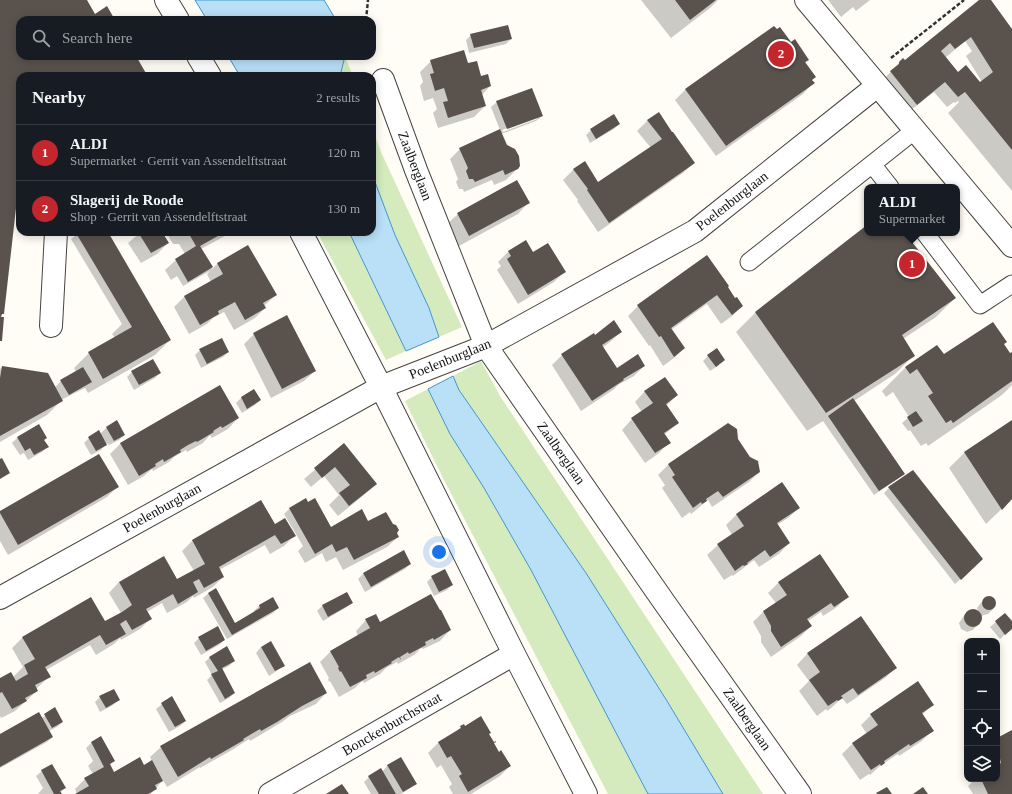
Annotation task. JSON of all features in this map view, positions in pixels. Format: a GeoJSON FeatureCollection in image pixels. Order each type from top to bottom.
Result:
{"type":"FeatureCollection","features":[{"type":"Feature","properties":{"kind":"street"},"geometry":{"type":"LineString","coordinates":[[166,0],[176,16]]}},
{"type":"Feature","properties":{"kind":"street"},"geometry":{"type":"LineString","coordinates":[[806,0],[1012,246]]}},
{"type":"Feature","properties":{"kind":"street"},"geometry":{"type":"LineString","coordinates":[[200,60],[208,72]]}},
{"type":"Feature","properties":{"kind":"street","name":"Zaalberglaan"},"geometry":{"type":"LineString","coordinates":[[383,80],[416,170],[486,346],[800,794]]}},
{"type":"Feature","properties":{"kind":"street","name":"Poelenburglaan"},"geometry":{"type":"LineString","coordinates":[[0,598],[381,387],[486,346],[695,231],[873,81]]}},
{"type":"Feature","properties":{"kind":"street"},"geometry":{"type":"LineString","coordinates":[[50,326],[56,236]]}},
{"type":"Feature","properties":{"kind":"street"},"geometry":{"type":"LineString","coordinates":[[302,236],[381,387],[514,654],[586,794]]}},
{"type":"Feature","properties":{"kind":"street","name":"Bonckenburchstraat"},"geometry":{"type":"LineString","coordinates":[[270,794],[514,654]]}},
{"type":"Feature","properties":{"kind":"lane"},"geometry":{"type":"LineString","coordinates":[[749,262],[915,130]]}},
{"type":"Feature","properties":{"kind":"lane"},"geometry":{"type":"LineString","coordinates":[[872,164],[888,184]]}},
{"type":"Feature","properties":{"kind":"lane"},"geometry":{"type":"LineString","coordinates":[[927,236],[980,305],[1012,284]]}},
{"type":"Feature","properties":{"kind":"path"},"geometry":{"type":"LineString","coordinates":[[366,16],[368,0],[373,0]]}},
{"type":"Feature","properties":{"kind":"path"},"geometry":{"type":"LineString","coordinates":[[873,81],[964,0]]}},
{"type":"Feature","properties":{"kind":"green space"},"geometry":{"type":"Polygon","coordinates":[[[344,60],[346,60],[351,72],[341,72],[344,60]]]}},
{"type":"Feature","properties":{"kind":"green space"},"geometry":{"type":"Polygon","coordinates":[[[376,138],[381,152],[462,327],[439,337],[429,308],[395,235],[376,185],[376,138]]]}},
{"type":"Feature","properties":{"kind":"green space"},"geometry":{"type":"Polygon","coordinates":[[[319,236],[351,236],[406,351],[386,360],[319,236]]]}},
{"type":"Feature","properties":{"kind":"green space"},"geometry":{"type":"Polygon","coordinates":[[[481,361],[500,396],[763,794],[723,794],[667,701],[586,573],[459,390],[453,376],[481,361]]]}},
{"type":"Feature","properties":{"kind":"green space"},"geometry":{"type":"Polygon","coordinates":[[[428,389],[450,434],[484,488],[531,570],[648,794],[608,794],[444,480],[405,401],[428,389]]]}},
{"type":"Feature","properties":{"kind":"water"},"geometry":{"type":"Polygon","coordinates":[[[195,0],[324,0],[334,16],[205,16],[195,0]]]}},
{"type":"Feature","properties":{"kind":"water"},"geometry":{"type":"Polygon","coordinates":[[[230,60],[344,60],[341,72],[238,72],[230,60]]]}},
{"type":"Feature","properties":{"kind":"water"},"geometry":{"type":"Polygon","coordinates":[[[376,185],[395,235],[429,308],[439,337],[406,351],[351,236],[376,236],[376,185]]]}},
{"type":"Feature","properties":{"kind":"water"},"geometry":{"type":"Polygon","coordinates":[[[453,376],[459,390],[586,573],[667,701],[723,794],[648,794],[531,570],[484,488],[450,434],[428,389],[453,376]]]}},
{"type":"Feature","properties":{"kind":"building"},"geometry":{"type":"Polygon","coordinates":[[[0,0],[87,0],[95,14],[107,6],[113,16],[16,16],[16,60],[138,60],[145,72],[16,72],[16,208],[4,314],[2,314],[1,317],[4,317],[2,341],[0,341],[0,0]]]}},
{"type":"Feature","properties":{"kind":"building"},"geometry":{"type":"Polygon","coordinates":[[[675,0],[716,0],[690,20],[675,0]]]}},
{"type":"Feature","properties":{"kind":"building"},"geometry":{"type":"Polygon","coordinates":[[[979,0],[991,0],[1012,29],[1012,150],[965,92],[958,97],[945,82],[917,105],[890,71],[899,64],[903,58],[905,60],[979,0]],[[971,37],[955,49],[950,43],[941,51],[958,72],[966,65],[980,82],[993,72],[971,37]]]}},
{"type":"Feature","properties":{"kind":"building"},"geometry":{"type":"Polygon","coordinates":[[[508,25],[512,39],[474,48],[470,34],[508,25]]]}},
{"type":"Feature","properties":{"kind":"building"},"geometry":{"type":"Polygon","coordinates":[[[774,26],[777,29],[780,27],[791,42],[795,39],[809,60],[805,62],[816,77],[812,80],[815,83],[726,146],[685,89],[774,26]]]}},
{"type":"Feature","properties":{"kind":"building"},"geometry":{"type":"Polygon","coordinates":[[[464,50],[468,63],[477,61],[481,76],[488,74],[491,86],[481,90],[486,106],[448,118],[443,102],[448,101],[444,88],[435,91],[430,74],[434,73],[430,60],[464,50]]]}},
{"type":"Feature","properties":{"kind":"building"},"geometry":{"type":"Polygon","coordinates":[[[532,88],[543,116],[507,129],[496,101],[532,88]]]}},
{"type":"Feature","properties":{"kind":"building"},"geometry":{"type":"Polygon","coordinates":[[[659,112],[695,163],[609,223],[587,190],[588,189],[573,169],[585,161],[598,182],[662,139],[647,120],[659,112]]]}},
{"type":"Feature","properties":{"kind":"building"},"geometry":{"type":"Polygon","coordinates":[[[614,114],[620,124],[596,139],[590,129],[614,114]]]}},
{"type":"Feature","properties":{"kind":"building"},"geometry":{"type":"Polygon","coordinates":[[[500,129],[507,145],[515,149],[519,156],[520,166],[518,169],[505,175],[503,170],[475,182],[473,179],[469,179],[466,171],[468,168],[459,148],[500,129]]]}},
{"type":"Feature","properties":{"kind":"building"},"geometry":{"type":"Polygon","coordinates":[[[517,180],[530,203],[469,236],[457,213],[517,180]]]}},
{"type":"Feature","properties":{"kind":"building"},"geometry":{"type":"Polygon","coordinates":[[[864,227],[864,236],[907,236],[956,298],[902,335],[915,356],[826,413],[755,312],[864,227]]]}},
{"type":"Feature","properties":{"kind":"building"},"geometry":{"type":"Polygon","coordinates":[[[78,236],[110,236],[171,340],[103,379],[88,352],[132,327],[78,236]]]}},
{"type":"Feature","properties":{"kind":"building"},"geometry":{"type":"Polygon","coordinates":[[[140,236],[165,236],[169,243],[151,253],[140,236]]]}},
{"type":"Feature","properties":{"kind":"building"},"geometry":{"type":"Polygon","coordinates":[[[190,236],[218,236],[200,246],[213,267],[188,282],[175,259],[196,246],[190,236]]]}},
{"type":"Feature","properties":{"kind":"building"},"geometry":{"type":"Polygon","coordinates":[[[526,240],[533,252],[548,243],[566,272],[528,295],[507,259],[511,256],[508,251],[526,240]]]}},
{"type":"Feature","properties":{"kind":"building"},"geometry":{"type":"Polygon","coordinates":[[[248,245],[277,295],[263,303],[266,308],[245,320],[235,302],[218,311],[219,314],[200,325],[184,296],[223,274],[217,263],[248,245]]]}},
{"type":"Feature","properties":{"kind":"building"},"geometry":{"type":"Polygon","coordinates":[[[707,255],[729,286],[728,287],[735,298],[737,297],[743,306],[732,315],[717,295],[671,328],[685,348],[674,357],[661,336],[659,337],[637,305],[707,255]]]}},
{"type":"Feature","properties":{"kind":"building"},"geometry":{"type":"Polygon","coordinates":[[[287,315],[316,371],[282,389],[253,333],[287,315]]]}},
{"type":"Feature","properties":{"kind":"building"},"geometry":{"type":"Polygon","coordinates":[[[614,320],[622,332],[602,345],[617,368],[638,354],[645,366],[623,379],[624,380],[592,401],[561,354],[594,333],[595,335],[614,320]]]}},
{"type":"Feature","properties":{"kind":"building"},"geometry":{"type":"Polygon","coordinates":[[[993,322],[1007,342],[1004,344],[1010,353],[1012,352],[1012,381],[953,423],[951,420],[946,423],[928,396],[933,393],[917,369],[910,374],[905,367],[937,345],[944,354],[993,322]]]}},
{"type":"Feature","properties":{"kind":"building"},"geometry":{"type":"Polygon","coordinates":[[[222,338],[229,352],[207,364],[199,349],[222,338]]]}},
{"type":"Feature","properties":{"kind":"building"},"geometry":{"type":"Polygon","coordinates":[[[717,348],[725,360],[716,367],[707,355],[717,348]]]}},
{"type":"Feature","properties":{"kind":"building"},"geometry":{"type":"Polygon","coordinates":[[[153,359],[161,373],[139,385],[131,371],[153,359]]]}},
{"type":"Feature","properties":{"kind":"building"},"geometry":{"type":"Polygon","coordinates":[[[2,366],[48,373],[63,401],[0,436],[0,378],[2,366]]]}},
{"type":"Feature","properties":{"kind":"building"},"geometry":{"type":"Polygon","coordinates":[[[83,367],[92,382],[69,395],[60,380],[83,367]]]}},
{"type":"Feature","properties":{"kind":"building"},"geometry":{"type":"Polygon","coordinates":[[[665,377],[678,395],[666,404],[679,423],[664,433],[671,443],[655,453],[631,418],[653,403],[644,391],[665,377]]]}},
{"type":"Feature","properties":{"kind":"building"},"geometry":{"type":"Polygon","coordinates":[[[220,385],[239,418],[222,428],[221,426],[197,442],[196,441],[188,445],[180,450],[181,452],[164,462],[163,459],[155,464],[156,466],[139,476],[120,443],[220,385]]]}},
{"type":"Feature","properties":{"kind":"building"},"geometry":{"type":"Polygon","coordinates":[[[254,389],[261,400],[247,409],[241,397],[254,389]]]}},
{"type":"Feature","properties":{"kind":"building"},"geometry":{"type":"Polygon","coordinates":[[[853,398],[905,474],[879,491],[828,416],[853,398]]]}},
{"type":"Feature","properties":{"kind":"building"},"geometry":{"type":"Polygon","coordinates":[[[916,411],[923,421],[913,427],[907,417],[916,411]]]}},
{"type":"Feature","properties":{"kind":"building"},"geometry":{"type":"Polygon","coordinates":[[[117,420],[125,435],[114,441],[106,427],[117,420]]]}},
{"type":"Feature","properties":{"kind":"building"},"geometry":{"type":"Polygon","coordinates":[[[1012,420],[1012,499],[1002,510],[964,452],[1012,420]]]}},
{"type":"Feature","properties":{"kind":"building"},"geometry":{"type":"Polygon","coordinates":[[[728,423],[737,429],[738,439],[750,457],[758,461],[760,472],[723,497],[718,491],[706,499],[707,501],[702,504],[701,502],[693,508],[672,477],[675,475],[668,464],[728,423]]]}},
{"type":"Feature","properties":{"kind":"building"},"geometry":{"type":"Polygon","coordinates":[[[39,424],[47,438],[44,440],[49,447],[34,455],[30,448],[25,451],[17,437],[39,424]]]}},
{"type":"Feature","properties":{"kind":"building"},"geometry":{"type":"Polygon","coordinates":[[[99,430],[107,445],[96,451],[88,437],[99,430]]]}},
{"type":"Feature","properties":{"kind":"building"},"geometry":{"type":"Polygon","coordinates":[[[344,443],[377,484],[349,506],[339,493],[350,485],[335,467],[322,478],[314,468],[344,443]]]}},
{"type":"Feature","properties":{"kind":"building"},"geometry":{"type":"Polygon","coordinates":[[[99,454],[119,487],[18,545],[0,511],[99,454]]]}},
{"type":"Feature","properties":{"kind":"building"},"geometry":{"type":"Polygon","coordinates":[[[2,458],[10,473],[0,479],[0,459],[2,458]]]}},
{"type":"Feature","properties":{"kind":"building"},"geometry":{"type":"Polygon","coordinates":[[[913,470],[983,559],[961,580],[888,487],[913,470]]]}},
{"type":"Feature","properties":{"kind":"building"},"geometry":{"type":"Polygon","coordinates":[[[782,482],[800,508],[777,523],[790,543],[770,557],[765,550],[747,563],[748,564],[743,565],[735,571],[717,544],[744,526],[736,514],[782,482]]]}},
{"type":"Feature","properties":{"kind":"building"},"geometry":{"type":"Polygon","coordinates":[[[306,498],[308,502],[315,498],[331,527],[362,509],[368,521],[386,512],[393,524],[396,525],[399,530],[397,533],[399,537],[354,560],[347,547],[336,552],[332,544],[315,554],[289,508],[306,498]]]}},
{"type":"Feature","properties":{"kind":"building"},"geometry":{"type":"Polygon","coordinates":[[[261,500],[275,524],[285,518],[296,536],[281,544],[275,535],[219,567],[224,577],[204,588],[199,579],[193,582],[198,592],[178,604],[173,594],[146,609],[152,619],[132,630],[126,620],[120,624],[126,634],[106,645],[100,635],[45,667],[51,677],[35,685],[38,691],[25,698],[27,701],[12,709],[2,692],[0,693],[0,678],[11,672],[16,681],[28,674],[24,665],[35,659],[22,637],[91,597],[105,621],[122,612],[132,605],[119,582],[164,556],[177,579],[205,564],[192,540],[261,500]]]}},
{"type":"Feature","properties":{"kind":"building"},"geometry":{"type":"Polygon","coordinates":[[[404,550],[411,564],[371,587],[363,573],[404,550]]]}},
{"type":"Feature","properties":{"kind":"building"},"geometry":{"type":"Polygon","coordinates":[[[820,554],[849,597],[834,607],[831,603],[807,619],[812,626],[781,647],[771,631],[771,626],[763,611],[787,595],[778,582],[820,554]]]}},
{"type":"Feature","properties":{"kind":"building"},"geometry":{"type":"Polygon","coordinates":[[[445,569],[453,585],[439,592],[431,576],[445,569]]]}},
{"type":"Feature","properties":{"kind":"building"},"geometry":{"type":"Polygon","coordinates":[[[216,588],[235,623],[260,608],[259,605],[273,597],[279,608],[232,635],[208,593],[216,588]]]}},
{"type":"Feature","properties":{"kind":"building"},"geometry":{"type":"Polygon","coordinates":[[[347,592],[353,603],[328,617],[322,605],[347,592]]]}},
{"type":"Feature","properties":{"kind":"building"},"geometry":{"type":"Polygon","coordinates":[[[431,594],[451,630],[434,640],[433,638],[425,642],[426,645],[409,654],[408,652],[400,657],[401,660],[399,657],[375,673],[374,671],[366,675],[367,678],[350,687],[341,671],[340,672],[339,667],[330,651],[370,628],[365,619],[376,614],[380,622],[431,594]]]}},
{"type":"Feature","properties":{"kind":"building"},"geometry":{"type":"Polygon","coordinates":[[[986,596],[992,596],[996,600],[996,606],[992,610],[986,610],[982,606],[982,600],[986,596]]]}},
{"type":"Feature","properties":{"kind":"building"},"geometry":{"type":"Polygon","coordinates":[[[973,609],[979,612],[982,618],[979,624],[973,627],[967,624],[964,618],[967,612],[973,609]]]}},
{"type":"Feature","properties":{"kind":"building"},"geometry":{"type":"Polygon","coordinates":[[[1005,613],[1012,621],[1012,629],[1005,635],[995,621],[1005,613]]]}},
{"type":"Feature","properties":{"kind":"building"},"geometry":{"type":"Polygon","coordinates":[[[861,616],[897,668],[858,695],[853,688],[841,696],[843,698],[828,706],[809,680],[820,672],[807,653],[861,616]]]}},
{"type":"Feature","properties":{"kind":"building"},"geometry":{"type":"Polygon","coordinates":[[[218,626],[225,640],[206,651],[198,637],[218,626]]]}},
{"type":"Feature","properties":{"kind":"building"},"geometry":{"type":"Polygon","coordinates":[[[271,641],[285,666],[275,671],[261,647],[271,641]]]}},
{"type":"Feature","properties":{"kind":"building"},"geometry":{"type":"Polygon","coordinates":[[[227,646],[235,661],[222,668],[235,693],[225,699],[211,674],[218,671],[209,657],[227,646]]]}},
{"type":"Feature","properties":{"kind":"building"},"geometry":{"type":"Polygon","coordinates":[[[310,662],[327,693],[302,706],[261,731],[260,729],[211,759],[210,757],[178,777],[160,746],[310,662]]]}},
{"type":"Feature","properties":{"kind":"building"},"geometry":{"type":"Polygon","coordinates":[[[918,681],[934,705],[922,713],[934,731],[910,746],[909,744],[884,761],[885,763],[881,766],[880,764],[871,770],[852,743],[878,725],[870,714],[918,681]]]}},
{"type":"Feature","properties":{"kind":"building"},"geometry":{"type":"Polygon","coordinates":[[[114,689],[120,700],[106,708],[99,696],[114,689]]]}},
{"type":"Feature","properties":{"kind":"building"},"geometry":{"type":"Polygon","coordinates":[[[172,696],[186,721],[175,727],[161,703],[172,696]]]}},
{"type":"Feature","properties":{"kind":"building"},"geometry":{"type":"Polygon","coordinates":[[[55,707],[63,722],[52,728],[44,714],[55,707]]]}},
{"type":"Feature","properties":{"kind":"building"},"geometry":{"type":"Polygon","coordinates":[[[39,712],[53,737],[0,767],[0,734],[39,712]]]}},
{"type":"Feature","properties":{"kind":"building"},"geometry":{"type":"Polygon","coordinates":[[[481,716],[491,733],[489,734],[494,742],[496,741],[494,743],[499,752],[501,750],[511,766],[468,792],[459,776],[462,774],[451,756],[447,758],[438,742],[461,728],[460,726],[464,724],[465,726],[481,716]]]}},
{"type":"Feature","properties":{"kind":"building"},"geometry":{"type":"Polygon","coordinates":[[[1012,730],[1012,794],[988,794],[982,782],[1000,782],[1000,736],[1012,730]]]}},
{"type":"Feature","properties":{"kind":"building"},"geometry":{"type":"Polygon","coordinates":[[[101,736],[115,761],[110,764],[114,772],[140,757],[144,765],[152,760],[163,781],[155,785],[157,789],[148,794],[75,794],[89,786],[84,778],[104,767],[91,742],[101,736]]]}},
{"type":"Feature","properties":{"kind":"building"},"geometry":{"type":"Polygon","coordinates":[[[401,757],[417,784],[403,792],[387,765],[401,757]]]}},
{"type":"Feature","properties":{"kind":"building"},"geometry":{"type":"Polygon","coordinates":[[[52,764],[66,788],[60,791],[62,794],[54,794],[41,770],[52,764]]]}},
{"type":"Feature","properties":{"kind":"building"},"geometry":{"type":"Polygon","coordinates":[[[381,768],[396,794],[379,794],[368,776],[381,768]]]}},
{"type":"Feature","properties":{"kind":"building"},"geometry":{"type":"Polygon","coordinates":[[[342,784],[349,794],[326,794],[342,784]]]}},
{"type":"Feature","properties":{"kind":"building"},"geometry":{"type":"Polygon","coordinates":[[[887,787],[892,794],[876,793],[887,787]]]}},
{"type":"Feature","properties":{"kind":"building"},"geometry":{"type":"Polygon","coordinates":[[[923,787],[928,794],[913,794],[923,787]]]}},
{"type":"Feature","properties":{"kind":"place","name":"Slagerij de Roode"},"geometry":{"type":"Point","coordinates":[781,54]}},
{"type":"Feature","properties":{"kind":"place","name":"ALDI"},"geometry":{"type":"Point","coordinates":[912,264]}}]}
